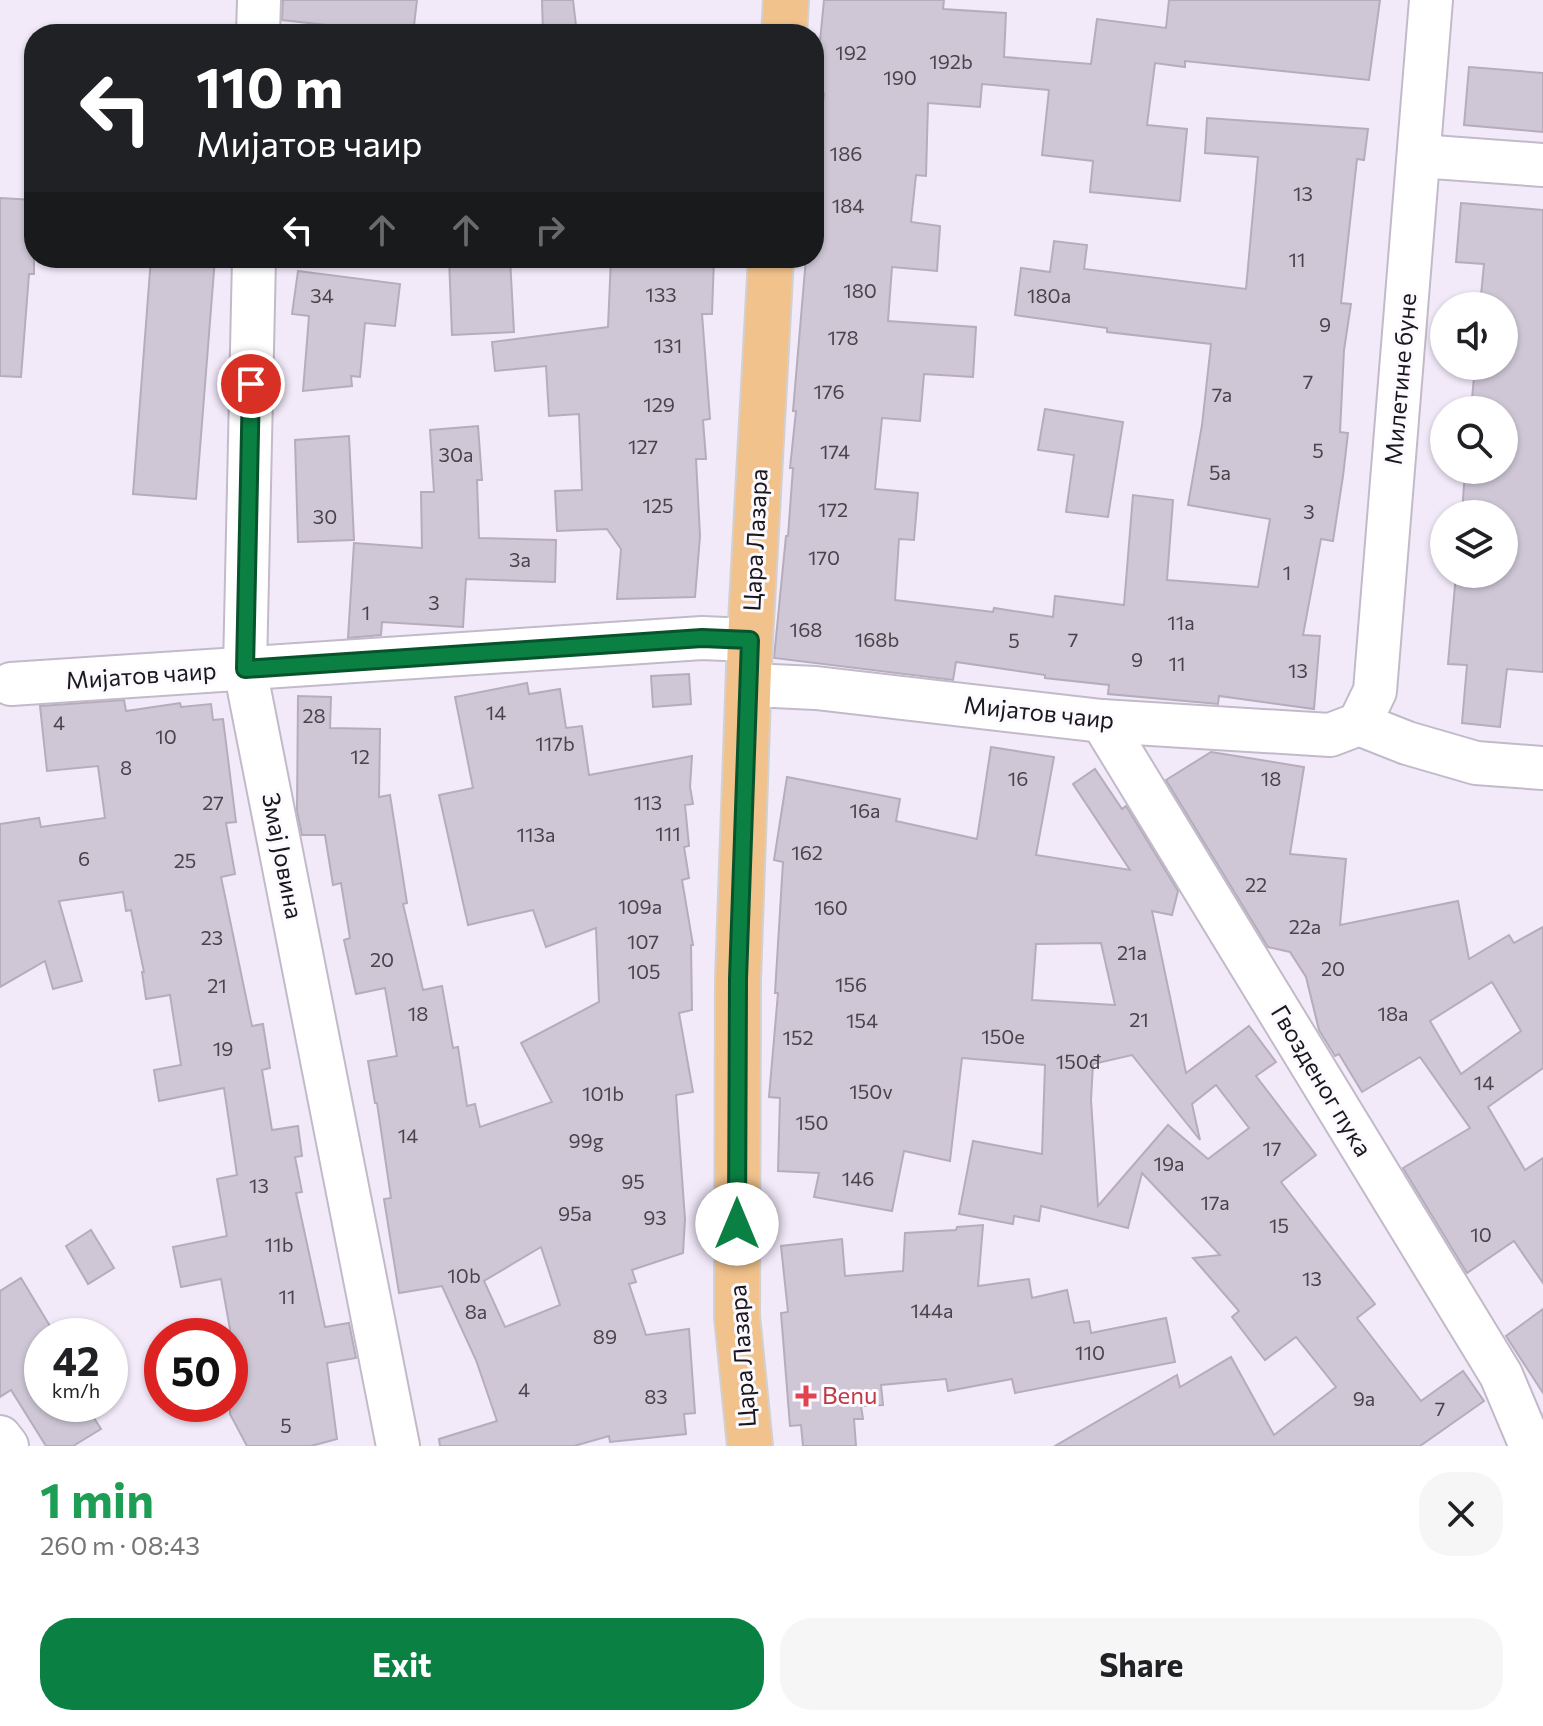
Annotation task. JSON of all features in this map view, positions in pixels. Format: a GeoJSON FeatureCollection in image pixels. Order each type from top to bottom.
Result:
{"type":"FeatureCollection","features":[{"type":"Feature","properties":{"kind":"main road"},"geometry":{"type":"LineString","coordinates":[[785,24],[786,0]]}},
{"type":"Feature","properties":{"kind":"main road","name":"Цара Лазара"},"geometry":{"type":"LineString","coordinates":[[750,1446],[737,1316],[738,979],[750,640],[770,268]]}},
{"type":"Feature","properties":{"kind":"street"},"geometry":{"type":"LineString","coordinates":[[258,24],[259,0]]}},
{"type":"Feature","properties":{"kind":"street","name":"Милетине буне"},"geometry":{"type":"LineString","coordinates":[[1344,730],[1375,691],[1431,0]]}},
{"type":"Feature","properties":{"kind":"street"},"geometry":{"type":"LineString","coordinates":[[1419,156],[1543,165]]}},
{"type":"Feature","properties":{"kind":"street","name":"Змај Јовина"},"geometry":{"type":"LineString","coordinates":[[254,268],[245,669],[398,1446]]}},
{"type":"Feature","properties":{"kind":"street","name":"Мијатов чаир"},"geometry":{"type":"LineString","coordinates":[[11,684],[702,638],[750,640]]}},
{"type":"Feature","properties":{"kind":"street","name":"Мијатов чаир"},"geometry":{"type":"LineString","coordinates":[[749,685],[816,688],[1102,721],[1344,730],[1407,743],[1476,763],[1543,768]]}},
{"type":"Feature","properties":{"kind":"street","name":"Гвозденог пука"},"geometry":{"type":"LineString","coordinates":[[1102,721],[1501,1375],[1531,1446]]}},
{"type":"Feature","properties":{"kind":"street"},"geometry":{"type":"LineString","coordinates":[[0,1437],[7,1446]]}},
{"type":"Feature","properties":{"kind":"building"},"geometry":{"type":"Polygon","coordinates":[[[283,0],[417,0],[414,24],[317,24],[282,20],[283,0]]]}},
{"type":"Feature","properties":{"kind":"building"},"geometry":{"type":"Polygon","coordinates":[[[542,0],[573,0],[576,24],[543,24],[542,0]]]}},
{"type":"Feature","properties":{"kind":"building"},"geometry":{"type":"Polygon","coordinates":[[[824,0],[944,0],[943,9],[1006,13],[1004,57],[1091,64],[1097,19],[1166,28],[1169,0],[1380,0],[1369,80],[1185,61],[1185,67],[1155,63],[1147,125],[1187,129],[1180,201],[1090,192],[1093,161],[1042,155],[1049,90],[982,84],[980,107],[928,103],[926,176],[916,175],[911,222],[940,226],[937,271],[892,267],[888,321],[976,327],[973,377],[924,374],[920,421],[882,418],[875,489],[918,493],[914,540],[899,539],[895,600],[993,612],[994,608],[1053,617],[1055,596],[1124,605],[1133,495],[1173,500],[1167,580],[1258,587],[1270,519],[1188,505],[1202,425],[1211,344],[1107,332],[1107,328],[1015,315],[1021,268],[1050,272],[1054,241],[1087,245],[1084,269],[1246,289],[1258,157],[1205,153],[1207,118],[1368,129],[1364,160],[1357,159],[1341,303],[1351,304],[1344,350],[1340,432],[1348,433],[1343,476],[1333,541],[1321,539],[1303,635],[1320,636],[1314,709],[1219,696],[1218,704],[1108,694],[1109,685],[1045,678],[1045,675],[956,662],[953,680],[774,658],[788,536],[796,411],[793,411],[805,268],[824,268],[824,0]]]}},
{"type":"Feature","properties":{"kind":"building"},"geometry":{"type":"Polygon","coordinates":[[[1469,67],[1543,73],[1543,132],[1464,125],[1469,67]]]}},
{"type":"Feature","properties":{"kind":"building"},"geometry":{"type":"Polygon","coordinates":[[[0,198],[24,199],[24,268],[34,268],[34,274],[29,274],[21,377],[0,376],[0,198]]]}},
{"type":"Feature","properties":{"kind":"building"},"geometry":{"type":"Polygon","coordinates":[[[1461,203],[1543,210],[1543,672],[1507,669],[1500,727],[1462,723],[1467,665],[1448,664],[1455,588],[1518,588],[1518,500],[1463,500],[1464,484],[1518,484],[1518,396],[1472,396],[1474,380],[1518,380],[1518,292],[1481,292],[1484,264],[1456,262],[1461,203]]]}},
{"type":"Feature","properties":{"kind":"building"},"geometry":{"type":"Polygon","coordinates":[[[150,268],[214,268],[196,499],[133,494],[150,268]]]}},
{"type":"Feature","properties":{"kind":"building"},"geometry":{"type":"Polygon","coordinates":[[[449,268],[511,268],[514,332],[452,335],[449,268]]]}},
{"type":"Feature","properties":{"kind":"building"},"geometry":{"type":"Polygon","coordinates":[[[611,268],[714,268],[712,314],[702,314],[710,419],[703,420],[706,459],[696,459],[700,536],[695,597],[617,599],[621,549],[607,529],[557,531],[555,491],[582,490],[579,414],[549,416],[546,366],[495,371],[492,342],[608,327],[611,268]]]}},
{"type":"Feature","properties":{"kind":"building"},"geometry":{"type":"Polygon","coordinates":[[[298,271],[400,284],[395,326],[365,323],[360,377],[351,376],[352,386],[303,391],[309,316],[292,314],[298,271]]]}},
{"type":"Feature","properties":{"kind":"building"},"geometry":{"type":"Polygon","coordinates":[[[1045,409],[1123,422],[1108,517],[1066,512],[1074,455],[1038,450],[1045,409]]]}},
{"type":"Feature","properties":{"kind":"building"},"geometry":{"type":"Polygon","coordinates":[[[478,426],[482,480],[477,480],[479,538],[556,540],[555,582],[466,579],[463,627],[382,622],[381,635],[348,638],[354,543],[422,548],[421,492],[434,492],[430,430],[478,426]]]}},
{"type":"Feature","properties":{"kind":"building"},"geometry":{"type":"Polygon","coordinates":[[[349,436],[354,540],[298,542],[295,440],[349,436]]]}},
{"type":"Feature","properties":{"kind":"building"},"geometry":{"type":"Polygon","coordinates":[[[689,674],[691,704],[653,707],[651,676],[689,674]]]}},
{"type":"Feature","properties":{"kind":"building"},"geometry":{"type":"Polygon","coordinates":[[[527,683],[529,694],[560,689],[566,728],[582,726],[589,775],[692,756],[690,787],[693,804],[685,805],[689,846],[684,847],[689,878],[682,880],[693,945],[692,1010],[679,1013],[693,1092],[676,1095],[685,1219],[683,1253],[632,1270],[636,1282],[629,1284],[646,1335],[689,1329],[695,1413],[684,1414],[686,1434],[610,1442],[609,1436],[574,1446],[440,1446],[439,1439],[497,1421],[476,1360],[442,1286],[399,1293],[384,1199],[391,1198],[368,1061],[397,1056],[385,988],[356,994],[344,940],[350,938],[341,883],[333,885],[325,835],[302,835],[297,811],[298,696],[331,697],[330,728],[380,729],[379,797],[390,795],[407,903],[403,904],[423,990],[442,986],[453,1048],[458,1047],[467,1106],[475,1104],[480,1127],[552,1102],[521,1043],[599,1002],[596,928],[546,947],[533,910],[468,925],[439,795],[473,788],[455,697],[527,683]],[[541,1247],[484,1281],[505,1327],[560,1305],[541,1247]]]}},
{"type":"Feature","properties":{"kind":"building"},"geometry":{"type":"Polygon","coordinates":[[[124,700],[126,711],[180,703],[181,707],[211,704],[213,720],[223,719],[236,822],[226,823],[235,874],[221,877],[252,1026],[263,1024],[270,1068],[262,1070],[272,1130],[298,1126],[302,1156],[295,1157],[302,1192],[296,1193],[325,1327],[349,1323],[356,1358],[327,1363],[337,1439],[311,1446],[247,1446],[234,1422],[248,1422],[248,1318],[228,1318],[221,1279],[181,1287],[173,1247],[227,1236],[217,1179],[237,1175],[224,1088],[159,1101],[154,1070],[181,1065],[170,995],[146,999],[144,972],[131,910],[126,911],[123,892],[59,901],[82,981],[53,989],[45,961],[0,987],[0,824],[39,818],[41,827],[105,818],[98,766],[47,771],[40,706],[124,700]]]}},
{"type":"Feature","properties":{"kind":"building"},"geometry":{"type":"Polygon","coordinates":[[[991,747],[1054,757],[1036,855],[1130,870],[1073,784],[1095,769],[1122,809],[1126,806],[1178,891],[1172,915],[1152,911],[1186,1073],[1249,1026],[1276,1062],[1256,1076],[1316,1155],[1281,1182],[1375,1304],[1357,1318],[1421,1401],[1463,1371],[1484,1401],[1420,1446],[1055,1446],[1177,1375],[1180,1387],[1231,1357],[1274,1435],[1336,1387],[1296,1337],[1265,1360],[1232,1317],[1239,1311],[1193,1258],[1220,1255],[1142,1173],[1128,1228],[1041,1206],[1039,1221],[1014,1216],[1013,1224],[959,1214],[973,1141],[1042,1154],[1045,1065],[962,1058],[950,1161],[904,1151],[892,1211],[814,1197],[819,1173],[778,1171],[780,1098],[769,1097],[778,993],[775,993],[783,862],[774,860],[787,777],[900,799],[896,821],[977,839],[991,747]],[[1101,943],[1036,944],[1032,1000],[1115,1005],[1101,943]],[[1132,1055],[1093,1064],[1091,1100],[1098,1206],[1168,1125],[1208,1159],[1249,1128],[1216,1085],[1192,1104],[1200,1140],[1132,1055]]]}},
{"type":"Feature","properties":{"kind":"building"},"geometry":{"type":"Polygon","coordinates":[[[1211,752],[1304,767],[1290,854],[1346,859],[1340,925],[1458,901],[1469,959],[1509,935],[1514,943],[1543,927],[1543,1068],[1488,1107],[1525,1170],[1543,1158],[1543,1283],[1514,1241],[1467,1273],[1403,1168],[1470,1128],[1420,1057],[1362,1092],[1339,1054],[1335,1056],[1319,1030],[1306,977],[1290,952],[1268,947],[1166,780],[1211,752]],[[1492,982],[1430,1021],[1461,1074],[1521,1031],[1492,982]]]}},
{"type":"Feature","properties":{"kind":"building"},"geometry":{"type":"Polygon","coordinates":[[[983,1225],[978,1286],[1029,1279],[1032,1298],[1067,1290],[1074,1323],[1089,1321],[1091,1333],[1166,1318],[1175,1362],[1015,1393],[1012,1379],[948,1391],[946,1379],[881,1385],[883,1405],[861,1406],[863,1419],[854,1419],[856,1446],[803,1446],[801,1425],[790,1426],[781,1313],[788,1312],[781,1246],[842,1239],[845,1276],[903,1271],[905,1233],[983,1225]]]}},
{"type":"Feature","properties":{"kind":"building"},"geometry":{"type":"Polygon","coordinates":[[[91,1230],[114,1268],[88,1284],[66,1246],[91,1230]]]}},
{"type":"Feature","properties":{"kind":"building"},"geometry":{"type":"Polygon","coordinates":[[[21,1278],[45,1318],[24,1318],[24,1411],[11,1390],[0,1397],[0,1291],[21,1278]]]}},
{"type":"Feature","properties":{"kind":"building"},"geometry":{"type":"Polygon","coordinates":[[[1543,1309],[1543,1393],[1506,1336],[1543,1309]]]}},
{"type":"Feature","properties":{"kind":"building"},"geometry":{"type":"Polygon","coordinates":[[[31,1422],[97,1422],[101,1429],[73,1446],[46,1446],[31,1422]]]}},
{"type":"Feature","properties":{"kind":"place","name":"Benu"},"geometry":{"type":"Point","coordinates":[806,1396]}},
{"type":"Feature","properties":{"kind":"route"},"geometry":{"type":"LineString","coordinates":[[251,384],[245,669],[702,638],[750,640],[738,979],[737,1224]]}}]}
